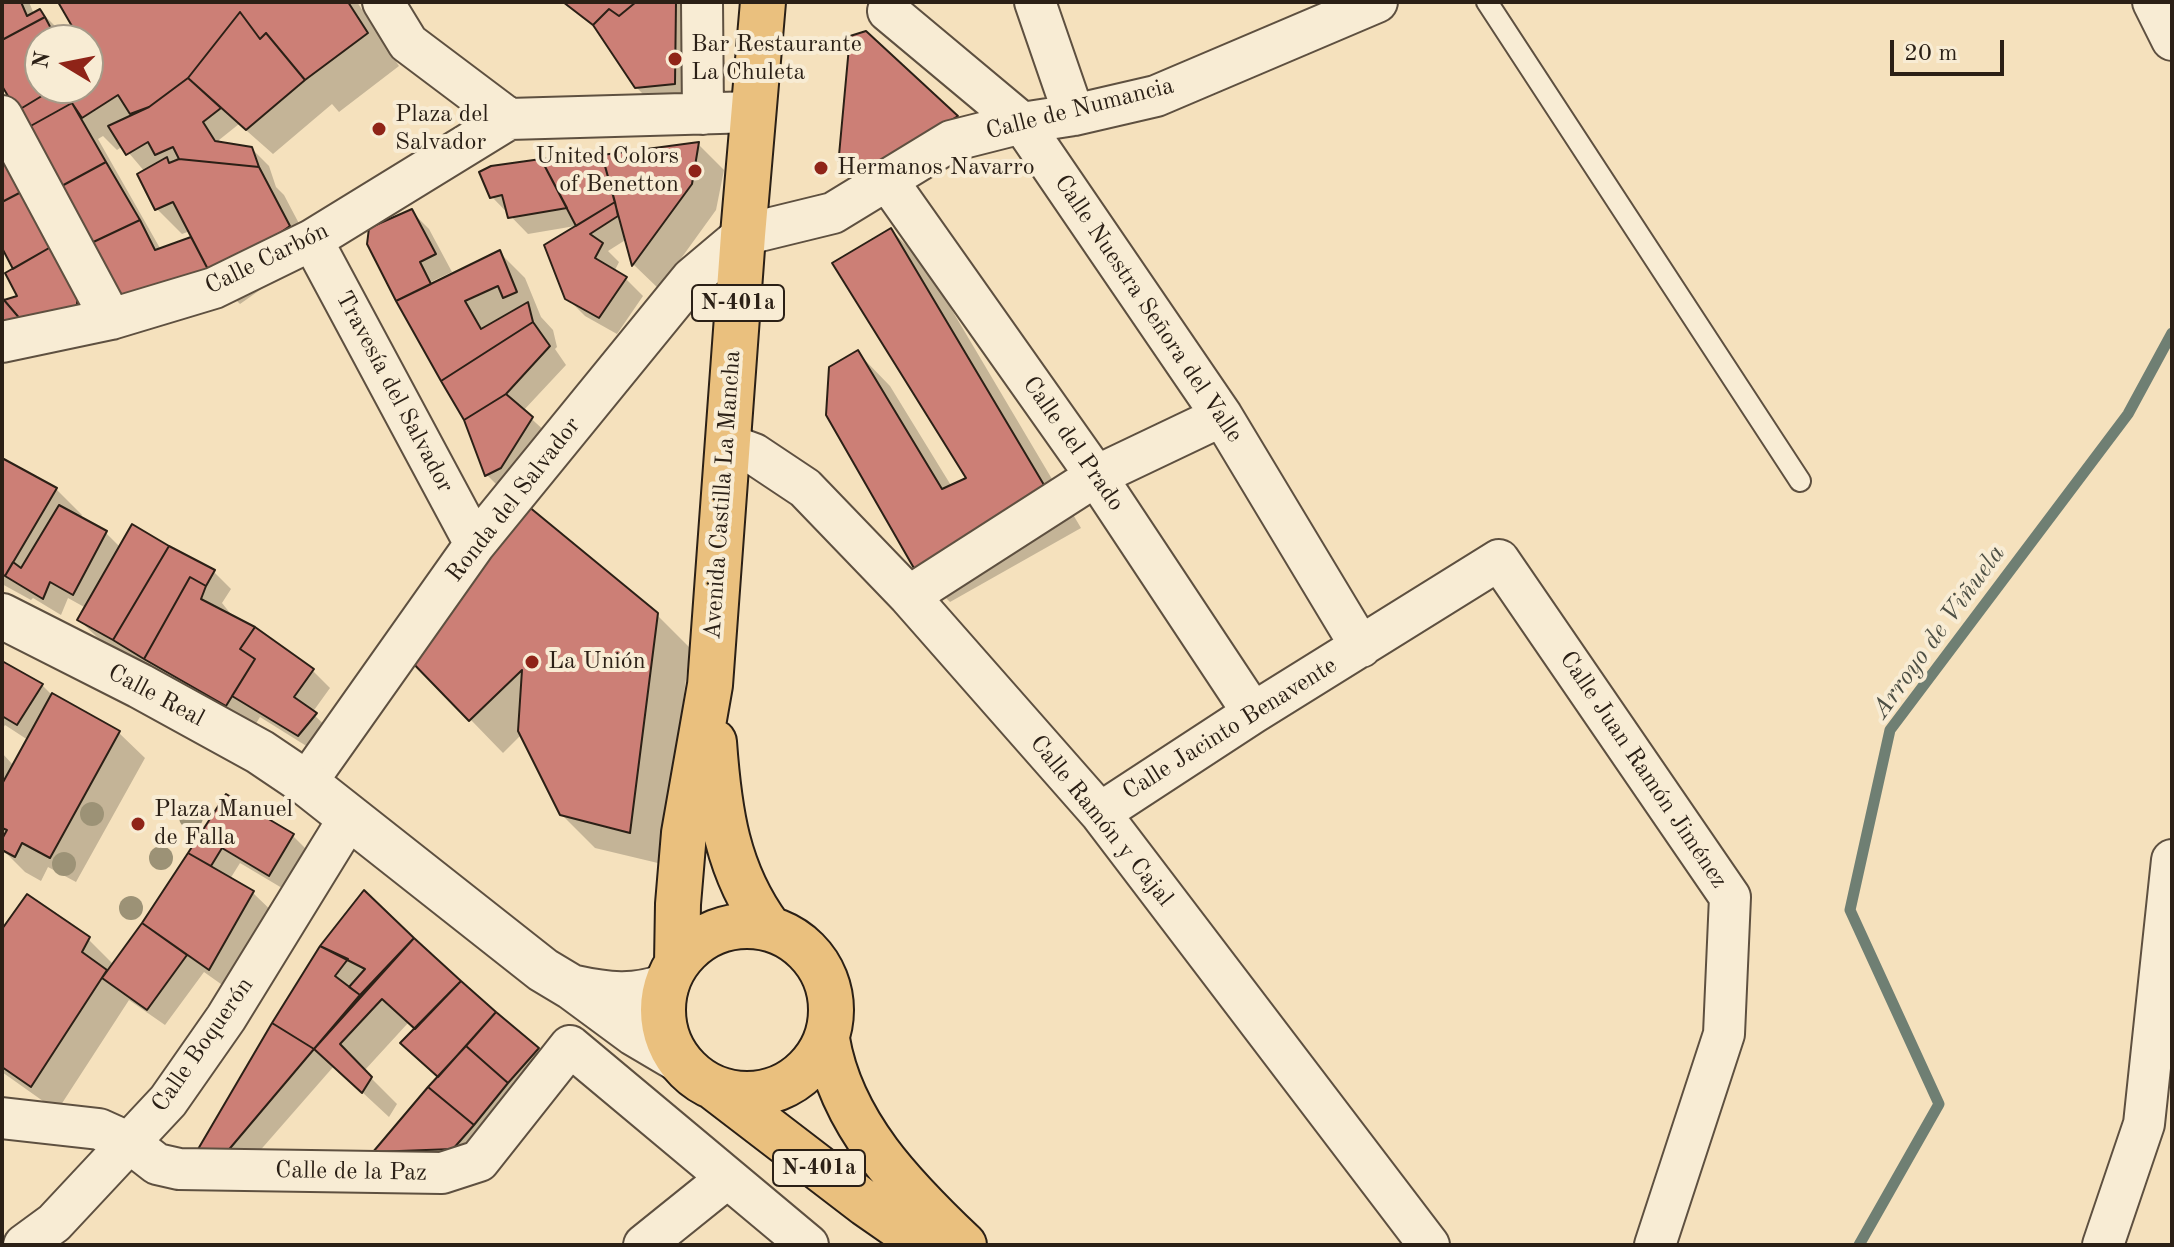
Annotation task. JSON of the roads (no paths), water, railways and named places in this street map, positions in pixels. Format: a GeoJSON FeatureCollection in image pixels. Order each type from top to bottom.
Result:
{"type":"FeatureCollection","features":[{"type":"Feature","properties":{"kind":"main road","name":"N-401a"},"geometry":{"type":"LineString","coordinates":[[754,112],[763,2]]}},
{"type":"Feature","properties":{"kind":"main road","name":"Avenida Castilla La Mancha"},"geometry":{"type":"LineString","coordinates":[[710,685],[754,112]]}},
{"type":"Feature","properties":{"kind":"main road","name":"N-401a"},"geometry":{"type":"LineString","coordinates":[[710,685],[717,789],[728,850],[755,908],[769,928]]}},
{"type":"Feature","properties":{"kind":"main road","name":"N-401a"},"geometry":{"type":"LineString","coordinates":[[672,975],[699,940],[722,929],[751,925],[769,928],[796,940],[813,956],[827,982],[832,1018],[827,1039],[811,1066],[776,1092],[743,1094],[701,1083],[686,1071],[665,1030],[664,1001],[672,975],[684,833],[710,685]]}},
{"type":"Feature","properties":{"kind":"main road","name":"N-401a"},"geometry":{"type":"LineString","coordinates":[[827,1039],[835,1076],[864,1133],[912,1195],[964,1245]]}},
{"type":"Feature","properties":{"kind":"main road","name":"N-401a"},"geometry":{"type":"LineString","coordinates":[[716,1089],[866,1204],[925,1245]]}},
{"type":"Feature","properties":{"kind":"street"},"geometry":{"type":"LineString","coordinates":[[383,2],[408,43],[509,119],[754,112]]}},
{"type":"Feature","properties":{"kind":"street"},"geometry":{"type":"LineString","coordinates":[[702,2],[703,114]]}},
{"type":"Feature","properties":{"kind":"street"},"geometry":{"type":"LineString","coordinates":[[1035,2],[1074,115]]}},
{"type":"Feature","properties":{"kind":"street","name":"Calle de Numancia"},"geometry":{"type":"LineString","coordinates":[[743,235],[833,213],[951,141],[1156,96],[1377,2]]}},
{"type":"Feature","properties":{"kind":"street"},"geometry":{"type":"LineString","coordinates":[[2153,2],[2172,40]]}},
{"type":"Feature","properties":{"kind":"street","name":"Calle Nuestra Señora del Valle"},"geometry":{"type":"LineString","coordinates":[[888,11],[1022,123],[1222,416],[1361,647]]}},
{"type":"Feature","properties":{"kind":"street"},"geometry":{"type":"LineString","coordinates":[[2,116],[111,319]]}},
{"type":"Feature","properties":{"kind":"street","name":"Calle Carbón"},"geometry":{"type":"LineString","coordinates":[[2,342],[111,319],[214,288],[312,240],[509,119]]}},
{"type":"Feature","properties":{"kind":"street","name":"Calle del Prado"},"geometry":{"type":"LineString","coordinates":[[887,180],[1096,476],[1253,713]]}},
{"type":"Feature","properties":{"kind":"street","name":"Ronda del Salvador"},"geometry":{"type":"LineString","coordinates":[[306,783],[475,544],[692,278],[743,235]]}},
{"type":"Feature","properties":{"kind":"street","name":"Travesía del Salvador"},"geometry":{"type":"LineString","coordinates":[[312,240],[475,544]]}},
{"type":"Feature","properties":{"kind":"street"},"geometry":{"type":"LineString","coordinates":[[909,596],[1096,476],[1222,416]]}},
{"type":"Feature","properties":{"kind":"street","name":"Calle Ramón y Cajal"},"geometry":{"type":"LineString","coordinates":[[727,444],[754,454],[805,488],[909,596],[1100,813],[1429,1245]]}},
{"type":"Feature","properties":{"kind":"street","name":"Calle Juan Ramón Jiménez"},"geometry":{"type":"LineString","coordinates":[[1361,647],[1499,560],[1730,897],[1724,1034],[1655,1245]]}},
{"type":"Feature","properties":{"kind":"street","name":"Calle Real"},"geometry":{"type":"LineString","coordinates":[[2,616],[246,744],[306,783],[543,970],[634,1033],[678,1059]]}},
{"type":"Feature","properties":{"kind":"street","name":"Calle Jacinto Benavente"},"geometry":{"type":"LineString","coordinates":[[1100,813],[1361,647]]}},
{"type":"Feature","properties":{"kind":"street","name":"Calle Boquerón"},"geometry":{"type":"LineString","coordinates":[[24,1245],[54,1223],[168,1101],[226,1018],[349,818]]}},
{"type":"Feature","properties":{"kind":"street"},"geometry":{"type":"LineString","coordinates":[[2103,1245],[2144,1124],[2172,860]]}},
{"type":"Feature","properties":{"kind":"street"},"geometry":{"type":"LineString","coordinates":[[672,975],[649,993],[625,995],[573,988],[570,1046],[808,1245]]}},
{"type":"Feature","properties":{"kind":"street","name":"Calle de la Paz"},"geometry":{"type":"LineString","coordinates":[[2,1118],[99,1129],[130,1143],[157,1164],[179,1169],[442,1173],[479,1161],[570,1046]]}},
{"type":"Feature","properties":{"kind":"street"},"geometry":{"type":"LineString","coordinates":[[644,1245],[726,1179]]}},
{"type":"Feature","properties":{"kind":"lane"},"geometry":{"type":"LineString","coordinates":[[1487,2],[1800,481]]}},
{"type":"Feature","properties":{"kind":"waterway","name":"Arroyo de Viñuela"},"geometry":{"type":"LineString","coordinates":[[1859,1245],[1939,1104],[1850,910],[1890,730],[2128,414],[2172,333]]}},
{"type":"Feature","properties":{"kind":"place","name":"Bar Restaurante La Chuleta"},"geometry":{"type":"Point","coordinates":[675,59]}},
{"type":"Feature","properties":{"kind":"place","name":"Plaza del Salvador"},"geometry":{"type":"Point","coordinates":[379,129]}},
{"type":"Feature","properties":{"kind":"place","name":"Hermanos Navarro"},"geometry":{"type":"Point","coordinates":[821,168]}},
{"type":"Feature","properties":{"kind":"place","name":"United Colors of Benetton"},"geometry":{"type":"Point","coordinates":[695,171]}},
{"type":"Feature","properties":{"kind":"place","name":"La Unión"},"geometry":{"type":"Point","coordinates":[532,662]}},
{"type":"Feature","properties":{"kind":"place","name":"Plaza Manuel de Falla"},"geometry":{"type":"Point","coordinates":[138,824]}}]}
